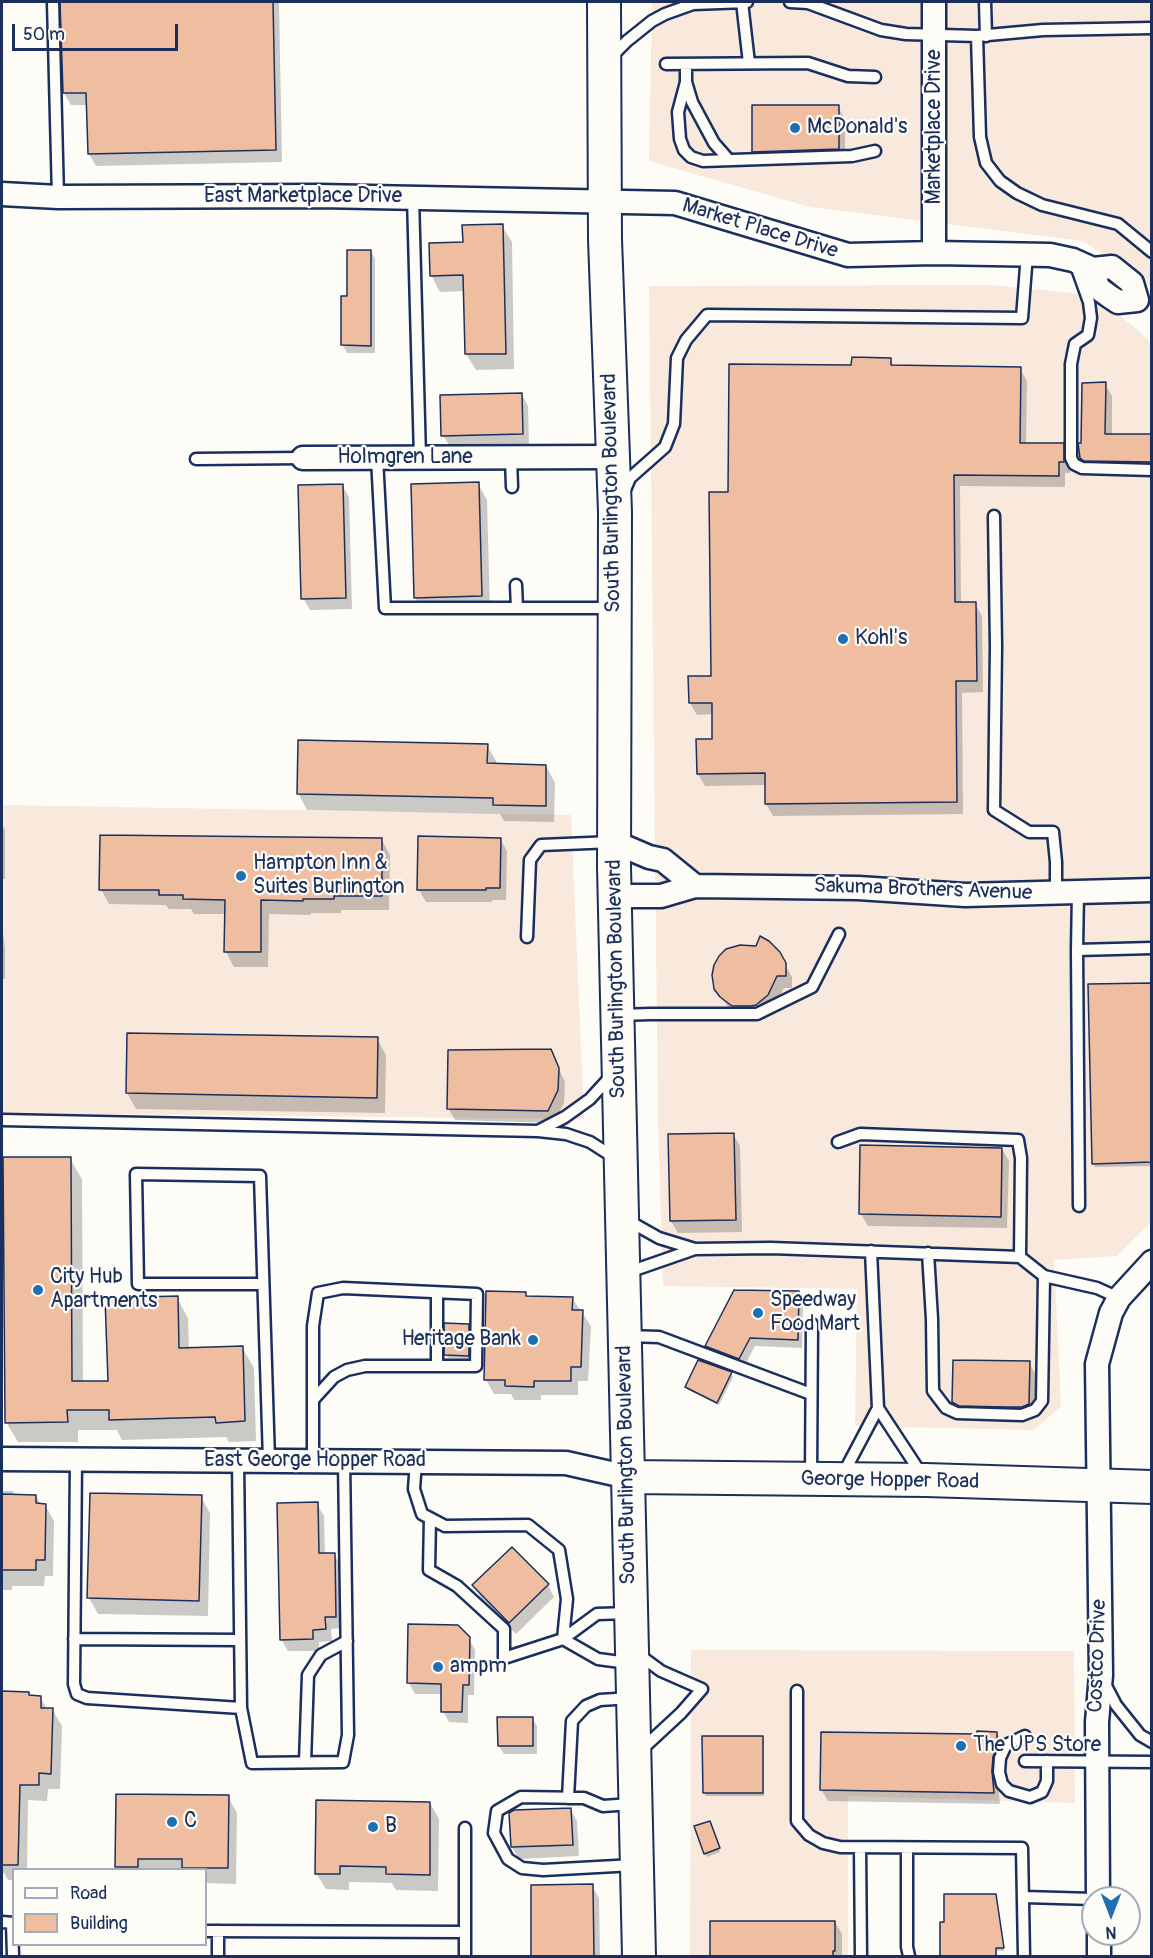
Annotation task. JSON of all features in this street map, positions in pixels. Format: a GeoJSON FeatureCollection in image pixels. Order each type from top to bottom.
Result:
{"type":"FeatureCollection","features":[{"type":"Feature","properties":{"kind":"main road","name":"South Burlington Boulevard"},"geometry":{"type":"LineString","coordinates":[[604,2],[605,200],[615,512],[614,842],[639,1956]]}},
{"type":"Feature","properties":{"kind":"main road","name":"George Hopper Road"},"geometry":{"type":"LineString","coordinates":[[628,1477],[926,1480],[1152,1487]]}},
{"type":"Feature","properties":{"kind":"street","name":"Marketplace Drive"},"geometry":{"type":"LineString","coordinates":[[934,2],[934,253]]}},
{"type":"Feature","properties":{"kind":"street","name":"East Marketplace Drive"},"geometry":{"type":"LineString","coordinates":[[2,194],[58,197],[413,197],[605,200]]}},
{"type":"Feature","properties":{"kind":"street","name":"Market Place Drive"},"geometry":{"type":"LineString","coordinates":[[605,200],[675,202],[848,255],[934,253],[1050,255],[1083,264],[1112,267],[1132,283],[1144,305]]}},
{"type":"Feature","properties":{"kind":"street","name":"Holmgren Lane"},"geometry":{"type":"LineString","coordinates":[[303,458],[614,457]]}},
{"type":"Feature","properties":{"kind":"street"},"geometry":{"type":"LineString","coordinates":[[614,842],[649,857],[663,860],[695,886]]}},
{"type":"Feature","properties":{"kind":"street","name":"Sakuma Brothers Avenue"},"geometry":{"type":"LineString","coordinates":[[615,896],[661,896],[695,886],[858,888],[965,895],[1152,890]]}},
{"type":"Feature","properties":{"kind":"street"},"geometry":{"type":"LineString","coordinates":[[1100,1486],[1097,1364],[1111,1312],[1119,1298],[1152,1262]]}},
{"type":"Feature","properties":{"kind":"street","name":"East George Hopper Road"},"geometry":{"type":"LineString","coordinates":[[2,1459],[566,1462],[628,1477]]}},
{"type":"Feature","properties":{"kind":"street","name":"Costco Drive"},"geometry":{"type":"LineString","coordinates":[[1098,1886],[1096,1722],[1101,1675],[1100,1486]]}},
{"type":"Feature","properties":{"kind":"lane"},"geometry":{"type":"LineString","coordinates":[[53,2],[58,197]]}},
{"type":"Feature","properties":{"kind":"lane"},"geometry":{"type":"LineString","coordinates":[[742,2],[749,63]]}},
{"type":"Feature","properties":{"kind":"lane"},"geometry":{"type":"LineString","coordinates":[[605,79],[615,53],[652,21],[693,4],[747,2]]}},
{"type":"Feature","properties":{"kind":"lane"},"geometry":{"type":"LineString","coordinates":[[790,2],[808,3],[881,30],[906,34],[982,36],[1043,30],[1152,28]]}},
{"type":"Feature","properties":{"kind":"lane"},"geometry":{"type":"LineString","coordinates":[[985,2],[980,137],[986,163],[1000,181],[1017,193],[1042,205],[1118,224],[1152,252]]}},
{"type":"Feature","properties":{"kind":"lane"},"geometry":{"type":"LineString","coordinates":[[666,64],[808,63],[848,76],[875,77]]}},
{"type":"Feature","properties":{"kind":"lane"},"geometry":{"type":"LineString","coordinates":[[686,64],[686,82],[678,112],[680,139],[684,150],[691,157],[703,161],[852,156],[875,152]]}},
{"type":"Feature","properties":{"kind":"lane"},"geometry":{"type":"LineString","coordinates":[[686,82],[692,102],[714,142],[729,160]]}},
{"type":"Feature","properties":{"kind":"lane"},"geometry":{"type":"LineString","coordinates":[[413,197],[420,458]]}},
{"type":"Feature","properties":{"kind":"lane"},"geometry":{"type":"LineString","coordinates":[[615,512],[630,478],[665,447],[674,424],[677,358],[686,340],[707,315],[1022,318],[1027,254]]}},
{"type":"Feature","properties":{"kind":"lane"},"geometry":{"type":"LineString","coordinates":[[1083,264],[1091,318],[1088,335],[1075,344],[1071,364],[1071,458],[1074,464],[1082,468],[1152,470]]}},
{"type":"Feature","properties":{"kind":"lane","name":"Holmgren Lane"},"geometry":{"type":"LineString","coordinates":[[196,459],[303,458]]}},
{"type":"Feature","properties":{"kind":"lane"},"geometry":{"type":"LineString","coordinates":[[377,458],[385,608],[615,608]]}},
{"type":"Feature","properties":{"kind":"lane"},"geometry":{"type":"LineString","coordinates":[[511,458],[512,487]]}},
{"type":"Feature","properties":{"kind":"lane"},"geometry":{"type":"LineString","coordinates":[[994,516],[996,646],[994,810],[1029,832],[1053,832],[1056,862],[1067,893],[1077,950],[1078,1206]]}},
{"type":"Feature","properties":{"kind":"lane"},"geometry":{"type":"LineString","coordinates":[[516,585],[518,608]]}},
{"type":"Feature","properties":{"kind":"lane"},"geometry":{"type":"LineString","coordinates":[[527,938],[530,860],[541,845],[614,842]]}},
{"type":"Feature","properties":{"kind":"lane"},"geometry":{"type":"LineString","coordinates":[[618,1016],[757,1014],[812,987],[839,934]]}},
{"type":"Feature","properties":{"kind":"lane"},"geometry":{"type":"LineString","coordinates":[[1077,950],[1152,948]]}},
{"type":"Feature","properties":{"kind":"lane"},"geometry":{"type":"LineString","coordinates":[[538,1131],[565,1117],[590,1099],[619,1069]]}},
{"type":"Feature","properties":{"kind":"lane"},"geometry":{"type":"LineString","coordinates":[[2,1120],[538,1131],[566,1134],[590,1142],[621,1161]]}},
{"type":"Feature","properties":{"kind":"lane"},"geometry":{"type":"LineString","coordinates":[[838,1142],[860,1134],[1018,1140],[1021,1158],[1020,1257]]}},
{"type":"Feature","properties":{"kind":"lane"},"geometry":{"type":"LineString","coordinates":[[264,1284],[138,1284],[136,1174],[260,1176],[264,1284],[269,1460]]}},
{"type":"Feature","properties":{"kind":"lane"},"geometry":{"type":"LineString","coordinates":[[622,1217],[659,1238],[695,1249],[771,1248],[1020,1257],[1044,1276],[1097,1288],[1119,1298]]}},
{"type":"Feature","properties":{"kind":"lane"},"geometry":{"type":"LineString","coordinates":[[623,1274],[695,1249]]}},
{"type":"Feature","properties":{"kind":"lane"},"geometry":{"type":"LineString","coordinates":[[871,1251],[878,1408],[926,1480]]}},
{"type":"Feature","properties":{"kind":"lane"},"geometry":{"type":"LineString","coordinates":[[928,1253],[933,1391],[946,1408],[957,1413],[1022,1415],[1035,1410],[1042,1401],[1044,1276]]}},
{"type":"Feature","properties":{"kind":"lane"},"geometry":{"type":"LineString","coordinates":[[313,1400],[334,1377],[346,1370],[365,1366],[476,1366],[477,1294],[343,1288],[318,1293],[313,1326],[313,1400],[313,1460]]}},
{"type":"Feature","properties":{"kind":"lane"},"geometry":{"type":"LineString","coordinates":[[437,1293],[437,1366]]}},
{"type":"Feature","properties":{"kind":"lane"},"geometry":{"type":"LineString","coordinates":[[812,1324],[811,1394],[826,1480]]}},
{"type":"Feature","properties":{"kind":"lane"},"geometry":{"type":"LineString","coordinates":[[624,1336],[658,1337],[811,1394]]}},
{"type":"Feature","properties":{"kind":"lane"},"geometry":{"type":"LineString","coordinates":[[826,1480],[878,1408]]}},
{"type":"Feature","properties":{"kind":"lane"},"geometry":{"type":"LineString","coordinates":[[76,1460],[74,1684],[77,1694],[87,1698],[241,1708]]}},
{"type":"Feature","properties":{"kind":"lane"},"geometry":{"type":"LineString","coordinates":[[238,1460],[241,1708],[252,1763],[343,1762],[348,1735],[344,1460]]}},
{"type":"Feature","properties":{"kind":"lane"},"geometry":{"type":"LineString","coordinates":[[416,1461],[414,1489],[422,1514],[445,1526],[528,1526],[559,1550],[567,1599],[563,1640]]}},
{"type":"Feature","properties":{"kind":"lane"},"geometry":{"type":"LineString","coordinates":[[430,1518],[429,1570],[457,1586],[504,1629],[504,1658],[563,1640],[597,1614],[630,1613]]}},
{"type":"Feature","properties":{"kind":"lane"},"geometry":{"type":"LineString","coordinates":[[74,1639],[240,1640]]}},
{"type":"Feature","properties":{"kind":"lane"},"geometry":{"type":"LineString","coordinates":[[563,1640],[598,1659],[631,1655],[702,1689],[681,1713],[633,1757]]}},
{"type":"Feature","properties":{"kind":"lane"},"geometry":{"type":"LineString","coordinates":[[305,1762],[308,1675],[321,1655],[347,1641]]}},
{"type":"Feature","properties":{"kind":"lane"},"geometry":{"type":"LineString","coordinates":[[1101,1675],[1116,1705],[1140,1735],[1152,1742]]}},
{"type":"Feature","properties":{"kind":"lane"},"geometry":{"type":"LineString","coordinates":[[798,1691],[798,1821],[808,1835],[823,1843],[840,1847],[1022,1848],[1024,1956]]}},
{"type":"Feature","properties":{"kind":"lane"},"geometry":{"type":"LineString","coordinates":[[568,1798],[572,1721],[586,1706],[600,1700],[632,1698]]}},
{"type":"Feature","properties":{"kind":"lane"},"geometry":{"type":"LineString","coordinates":[[1025,1736],[1006,1745],[1000,1758],[999,1772],[1002,1784],[1009,1791],[1030,1797],[1042,1792],[1047,1781],[1047,1761]]}},
{"type":"Feature","properties":{"kind":"lane"},"geometry":{"type":"LineString","coordinates":[[1025,1761],[1152,1762]]}},
{"type":"Feature","properties":{"kind":"lane"},"geometry":{"type":"LineString","coordinates":[[635,1804],[603,1806],[584,1798],[521,1797],[497,1810],[494,1833],[508,1859],[522,1868],[543,1870],[637,1865]]}},
{"type":"Feature","properties":{"kind":"lane"},"geometry":{"type":"LineString","coordinates":[[465,1828],[465,1956]]}},
{"type":"Feature","properties":{"kind":"lane"},"geometry":{"type":"LineString","coordinates":[[860,1848],[861,1956]]}},
{"type":"Feature","properties":{"kind":"lane"},"geometry":{"type":"LineString","coordinates":[[907,1848],[907,1947],[909,1956]]}},
{"type":"Feature","properties":{"kind":"lane"},"geometry":{"type":"LineString","coordinates":[[1024,1897],[1081,1899]]}},
{"type":"Feature","properties":{"kind":"lane"},"geometry":{"type":"LineString","coordinates":[[9,1923],[13,1956]]}},
{"type":"Feature","properties":{"kind":"lane"},"geometry":{"type":"LineString","coordinates":[[207,1931],[465,1932]]}},
{"type":"Feature","properties":{"kind":"lane"},"geometry":{"type":"LineString","coordinates":[[218,1931],[218,1956]]}},
{"type":"Feature","properties":{"kind":"shaded area"},"geometry":{"type":"Polygon","coordinates":[[[652,2],[1151,2],[1151,286],[1083,241],[810,207],[649,161],[652,2]]]}},
{"type":"Feature","properties":{"kind":"shaded area"},"geometry":{"type":"Polygon","coordinates":[[[991,285],[1092,295],[1138,330],[1151,343],[1151,1222],[1117,1256],[1054,1260],[1061,1406],[1034,1430],[855,1426],[857,1289],[663,1286],[658,1123],[649,286],[991,285]]]}},
{"type":"Feature","properties":{"kind":"shaded area"},"geometry":{"type":"Polygon","coordinates":[[[2,805],[571,815],[584,1119],[2,1113],[2,805]]]}},
{"type":"Feature","properties":{"kind":"shaded area"},"geometry":{"type":"Polygon","coordinates":[[[691,1650],[1074,1651],[1075,1803],[848,1796],[848,1956],[690,1956],[691,1650]]]}},
{"type":"Feature","properties":{"kind":"building"},"geometry":{"type":"Polygon","coordinates":[[[60,2],[273,2],[276,150],[88,154],[86,93],[63,93],[60,2]]]}},
{"type":"Feature","properties":{"kind":"building","name":"McDonald's"},"geometry":{"type":"Polygon","coordinates":[[[752,105],[839,105],[839,149],[752,152],[752,105]]]}},
{"type":"Feature","properties":{"kind":"building"},"geometry":{"type":"Polygon","coordinates":[[[503,224],[506,354],[465,354],[463,275],[430,276],[429,243],[463,242],[462,225],[503,224]]]}},
{"type":"Feature","properties":{"kind":"building"},"geometry":{"type":"Polygon","coordinates":[[[347,250],[371,250],[371,346],[341,345],[341,296],[347,296],[347,250]]]}},
{"type":"Feature","properties":{"kind":"building","name":"Kohl's"},"geometry":{"type":"Polygon","coordinates":[[[852,357],[891,358],[891,365],[1021,367],[1020,443],[1064,443],[1064,462],[1059,462],[1059,476],[954,475],[955,602],[976,602],[977,681],[956,681],[957,802],[765,804],[765,773],[697,774],[696,739],[712,739],[712,703],[689,703],[688,676],[711,676],[709,492],[728,492],[729,364],[851,365],[852,357]]]}},
{"type":"Feature","properties":{"kind":"building"},"geometry":{"type":"Polygon","coordinates":[[[1106,382],[1105,434],[1152,434],[1152,462],[1084,461],[1080,458],[1078,443],[1081,443],[1082,383],[1106,382]]]}},
{"type":"Feature","properties":{"kind":"building"},"geometry":{"type":"Polygon","coordinates":[[[522,393],[523,434],[441,436],[440,395],[522,393]]]}},
{"type":"Feature","properties":{"kind":"building"},"geometry":{"type":"Polygon","coordinates":[[[479,482],[482,596],[414,598],[411,484],[479,482]]]}},
{"type":"Feature","properties":{"kind":"building"},"geometry":{"type":"Polygon","coordinates":[[[343,484],[346,598],[301,599],[298,485],[343,484]]]}},
{"type":"Feature","properties":{"kind":"building"},"geometry":{"type":"Polygon","coordinates":[[[298,740],[488,744],[487,763],[546,765],[546,806],[493,805],[493,798],[297,794],[298,740]]]}},
{"type":"Feature","properties":{"kind":"building","name":"Hampton Inn & Suites Burlington"},"geometry":{"type":"Polygon","coordinates":[[[100,835],[382,838],[382,896],[334,896],[334,899],[303,899],[303,901],[261,900],[261,952],[224,952],[225,900],[183,899],[183,895],[159,895],[159,890],[99,890],[100,835]]]}},
{"type":"Feature","properties":{"kind":"building"},"geometry":{"type":"Polygon","coordinates":[[[418,836],[501,838],[500,888],[417,890],[418,836]]]}},
{"type":"Feature","properties":{"kind":"building"},"geometry":{"type":"Polygon","coordinates":[[[760,936],[780,952],[786,963],[786,976],[777,976],[768,995],[756,1005],[732,1006],[714,989],[712,975],[714,965],[726,949],[740,945],[756,946],[760,936]]]}},
{"type":"Feature","properties":{"kind":"building"},"geometry":{"type":"Polygon","coordinates":[[[1152,983],[1152,1162],[1092,1164],[1088,984],[1152,983]]]}},
{"type":"Feature","properties":{"kind":"building"},"geometry":{"type":"Polygon","coordinates":[[[127,1033],[378,1037],[377,1098],[126,1093],[127,1033]]]}},
{"type":"Feature","properties":{"kind":"building"},"geometry":{"type":"Polygon","coordinates":[[[551,1049],[559,1068],[558,1090],[548,1111],[447,1109],[448,1050],[551,1049]]]}},
{"type":"Feature","properties":{"kind":"building"},"geometry":{"type":"Polygon","coordinates":[[[734,1133],[736,1220],[670,1221],[668,1134],[734,1133]]]}},
{"type":"Feature","properties":{"kind":"building"},"geometry":{"type":"Polygon","coordinates":[[[860,1145],[1002,1148],[1001,1217],[859,1214],[860,1145]]]}},
{"type":"Feature","properties":{"kind":"building"},"geometry":{"type":"Polygon","coordinates":[[[3,1157],[71,1157],[72,1381],[108,1381],[105,1298],[178,1296],[179,1348],[243,1346],[245,1421],[216,1423],[215,1417],[109,1420],[109,1410],[67,1410],[68,1422],[5,1423],[3,1157]]]}},
{"type":"Feature","properties":{"kind":"building","name":"Speedway Food Mart"},"geometry":{"type":"Polygon","coordinates":[[[734,1290],[799,1291],[798,1340],[750,1338],[739,1359],[705,1346],[734,1290]]]}},
{"type":"Feature","properties":{"kind":"building","name":"Heritage Bank"},"geometry":{"type":"Polygon","coordinates":[[[486,1291],[526,1292],[526,1296],[573,1297],[572,1310],[583,1310],[581,1367],[571,1367],[571,1381],[534,1381],[534,1387],[505,1386],[505,1380],[484,1380],[486,1291]]]}},
{"type":"Feature","properties":{"kind":"building"},"geometry":{"type":"Polygon","coordinates":[[[444,1323],[469,1324],[469,1356],[444,1355],[444,1323]]]}},
{"type":"Feature","properties":{"kind":"building"},"geometry":{"type":"Polygon","coordinates":[[[698,1360],[732,1372],[717,1403],[685,1387],[698,1360]]]}},
{"type":"Feature","properties":{"kind":"building"},"geometry":{"type":"Polygon","coordinates":[[[953,1360],[1030,1361],[1029,1404],[1022,1407],[959,1406],[952,1402],[953,1360]]]}},
{"type":"Feature","properties":{"kind":"building"},"geometry":{"type":"Polygon","coordinates":[[[90,1493],[202,1495],[199,1601],[87,1598],[90,1493]]]}},
{"type":"Feature","properties":{"kind":"building"},"geometry":{"type":"Polygon","coordinates":[[[2,1494],[36,1495],[36,1503],[46,1504],[45,1560],[36,1560],[36,1570],[2,1570],[2,1494]]]}},
{"type":"Feature","properties":{"kind":"building"},"geometry":{"type":"Polygon","coordinates":[[[318,1502],[319,1553],[335,1553],[336,1617],[325,1617],[326,1629],[313,1630],[313,1639],[280,1640],[277,1503],[318,1502]]]}},
{"type":"Feature","properties":{"kind":"building"},"geometry":{"type":"Polygon","coordinates":[[[512,1547],[549,1584],[509,1623],[472,1585],[512,1547]]]}},
{"type":"Feature","properties":{"kind":"building","name":"ampm"},"geometry":{"type":"Polygon","coordinates":[[[408,1624],[458,1625],[470,1637],[469,1685],[463,1685],[462,1712],[441,1712],[441,1684],[407,1683],[408,1624]]]}},
{"type":"Feature","properties":{"kind":"building"},"geometry":{"type":"Polygon","coordinates":[[[2,1691],[29,1692],[29,1695],[41,1696],[41,1708],[53,1708],[51,1774],[39,1773],[39,1785],[20,1785],[18,1865],[2,1865],[2,1691]]]}},
{"type":"Feature","properties":{"kind":"building"},"geometry":{"type":"Polygon","coordinates":[[[497,1717],[533,1717],[533,1746],[498,1746],[497,1717]]]}},
{"type":"Feature","properties":{"kind":"building"},"geometry":{"type":"Polygon","coordinates":[[[977,1731],[997,1732],[992,1771],[994,1793],[820,1790],[821,1732],[977,1734],[977,1731]]]}},
{"type":"Feature","properties":{"kind":"building"},"geometry":{"type":"Polygon","coordinates":[[[702,1736],[763,1736],[763,1793],[703,1793],[702,1736]]]}},
{"type":"Feature","properties":{"kind":"building","name":"C"},"geometry":{"type":"Polygon","coordinates":[[[116,1794],[229,1795],[228,1868],[182,1868],[182,1859],[138,1859],[138,1867],[115,1867],[116,1794]]]}},
{"type":"Feature","properties":{"kind":"building","name":"B"},"geometry":{"type":"Polygon","coordinates":[[[316,1800],[430,1802],[430,1875],[386,1874],[386,1867],[340,1866],[340,1874],[315,1874],[316,1800]]]}},
{"type":"Feature","properties":{"kind":"building"},"geometry":{"type":"Polygon","coordinates":[[[571,1808],[573,1845],[511,1847],[509,1813],[514,1810],[571,1808]]]}},
{"type":"Feature","properties":{"kind":"building"},"geometry":{"type":"Polygon","coordinates":[[[710,1821],[720,1848],[704,1854],[694,1826],[710,1821]]]}},
{"type":"Feature","properties":{"kind":"building"},"geometry":{"type":"Polygon","coordinates":[[[593,1884],[594,1956],[531,1956],[531,1885],[593,1884]]]}},
{"type":"Feature","properties":{"kind":"building"},"geometry":{"type":"Polygon","coordinates":[[[944,1894],[996,1894],[1004,1948],[996,1948],[996,1956],[940,1956],[940,1922],[944,1922],[944,1894]]]}},
{"type":"Feature","properties":{"kind":"building"},"geometry":{"type":"Polygon","coordinates":[[[710,1921],[835,1921],[835,1951],[833,1951],[833,1956],[710,1956],[710,1921]]]}},
{"type":"Feature","properties":{"kind":"place","name":"McDonald's"},"geometry":{"type":"Point","coordinates":[795,128]}},
{"type":"Feature","properties":{"kind":"place","name":"Kohl's"},"geometry":{"type":"Point","coordinates":[843,639]}},
{"type":"Feature","properties":{"kind":"place","name":"Hampton Inn & Suites Burlington"},"geometry":{"type":"Point","coordinates":[241,876]}},
{"type":"Feature","properties":{"kind":"place","name":"City Hub Apartments"},"geometry":{"type":"Point","coordinates":[38,1290]}},
{"type":"Feature","properties":{"kind":"place","name":"Speedway Food Mart"},"geometry":{"type":"Point","coordinates":[758,1313]}},
{"type":"Feature","properties":{"kind":"place","name":"Heritage Bank"},"geometry":{"type":"Point","coordinates":[533,1340]}},
{"type":"Feature","properties":{"kind":"place","name":"ampm"},"geometry":{"type":"Point","coordinates":[438,1667]}},
{"type":"Feature","properties":{"kind":"place","name":"The UPS Store"},"geometry":{"type":"Point","coordinates":[961,1746]}},
{"type":"Feature","properties":{"kind":"place","name":"C"},"geometry":{"type":"Point","coordinates":[172,1822]}},
{"type":"Feature","properties":{"kind":"place","name":"B"},"geometry":{"type":"Point","coordinates":[373,1827]}}]}
